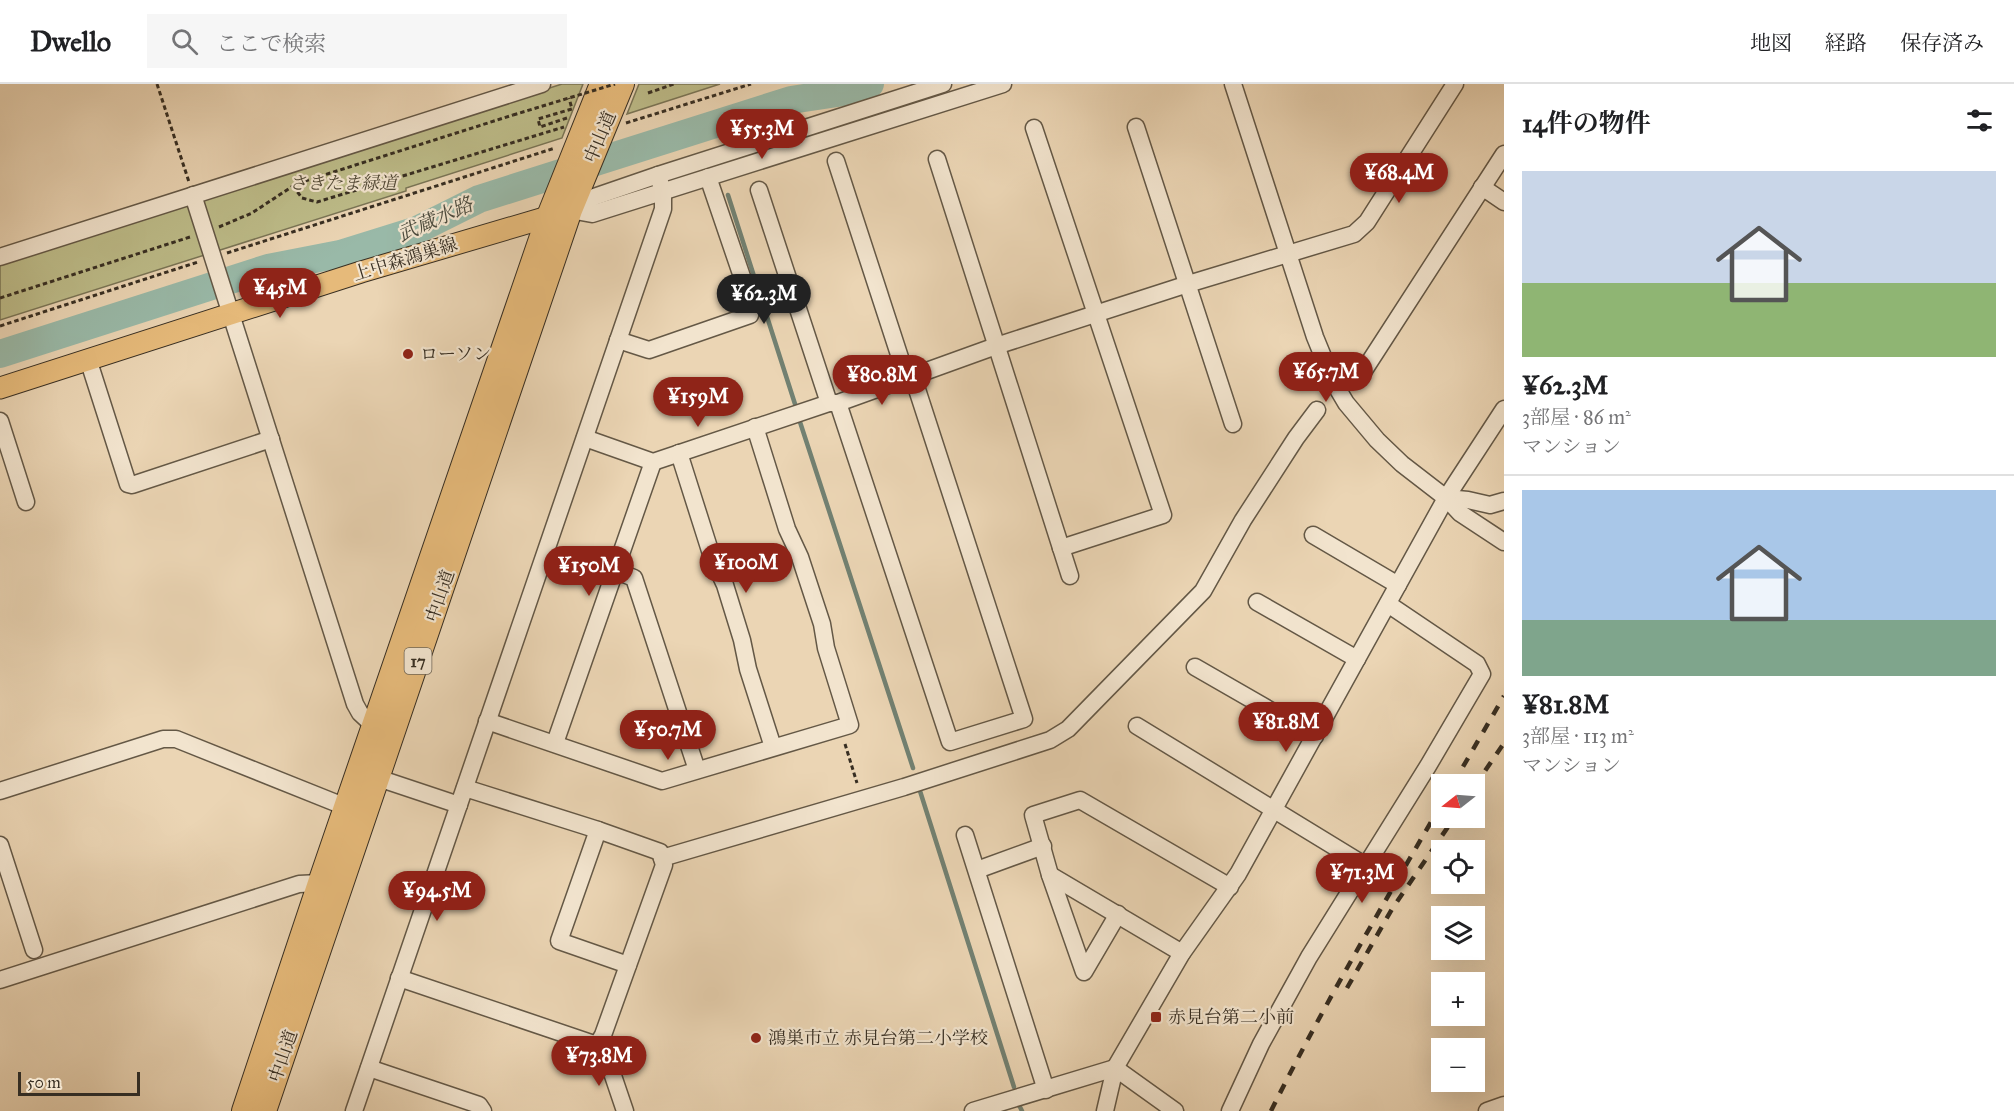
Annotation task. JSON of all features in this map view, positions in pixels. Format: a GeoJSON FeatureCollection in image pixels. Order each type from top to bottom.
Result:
{"type":"FeatureCollection","features":[{"type":"Feature","properties":{"kind":"highway","name":"中山道"},"geometry":{"type":"LineString","coordinates":[[264,1111],[378,778],[564,203],[577,140],[602,84]]}},
{"type":"Feature","properties":{"kind":"highway","name":"中山道"},"geometry":{"type":"LineString","coordinates":[[577,140],[622,84]]}},
{"type":"Feature","properties":{"kind":"highway","name":"中山道"},"geometry":{"type":"LineString","coordinates":[[244,1111],[374,726],[564,203]]}},
{"type":"Feature","properties":{"kind":"main road","name":"上中森鴻巣線"},"geometry":{"type":"LineString","coordinates":[[0,388],[88,359],[228,307],[564,203]]}},
{"type":"Feature","properties":{"kind":"street"},"geometry":{"type":"LineString","coordinates":[[0,258],[542,84]]}},
{"type":"Feature","properties":{"kind":"street"},"geometry":{"type":"LineString","coordinates":[[564,203],[594,197],[943,84]]}},
{"type":"Feature","properties":{"kind":"street"},"geometry":{"type":"LineString","coordinates":[[564,203],[592,214],[735,170],[966,90],[1003,84]]}},
{"type":"Feature","properties":{"kind":"street"},"geometry":{"type":"LineString","coordinates":[[1233,84],[1322,357],[1346,403],[1377,440],[1402,464],[1446,498],[1460,513],[1504,542]]}},
{"type":"Feature","properties":{"kind":"street"},"geometry":{"type":"LineString","coordinates":[[585,438],[653,462],[910,378],[996,346],[1354,234],[1367,222],[1455,84]]}},
{"type":"Feature","properties":{"kind":"street"},"geometry":{"type":"LineString","coordinates":[[1136,127],[1233,424]]}},
{"type":"Feature","properties":{"kind":"street"},"geometry":{"type":"LineString","coordinates":[[1034,129],[1163,515],[1061,548]]}},
{"type":"Feature","properties":{"kind":"street"},"geometry":{"type":"LineString","coordinates":[[1361,375],[1504,154]]}},
{"type":"Feature","properties":{"kind":"street"},"geometry":{"type":"LineString","coordinates":[[937,159],[1070,576]]}},
{"type":"Feature","properties":{"kind":"street"},"geometry":{"type":"LineString","coordinates":[[759,190],[950,742],[1024,719],[836,161]]}},
{"type":"Feature","properties":{"kind":"street"},"geometry":{"type":"LineString","coordinates":[[354,1111],[663,209],[663,192],[658,175]]}},
{"type":"Feature","properties":{"kind":"street"},"geometry":{"type":"LineString","coordinates":[[618,340],[650,350],[750,315],[752,306],[708,177]]}},
{"type":"Feature","properties":{"kind":"street"},"geometry":{"type":"LineString","coordinates":[[1482,187],[1504,202]]}},
{"type":"Feature","properties":{"kind":"street"},"geometry":{"type":"LineString","coordinates":[[193,195],[355,704],[374,726]]}},
{"type":"Feature","properties":{"kind":"street"},"geometry":{"type":"LineString","coordinates":[[88,359],[128,484],[132,485],[271,439]]}},
{"type":"Feature","properties":{"kind":"street"},"geometry":{"type":"LineString","coordinates":[[1105,1111],[1115,1068],[1182,953],[1230,887],[1446,498],[1504,409]]}},
{"type":"Feature","properties":{"kind":"street"},"geometry":{"type":"LineString","coordinates":[[662,858],[904,787],[1050,740],[1068,729],[1203,591],[1243,520],[1317,410]]}},
{"type":"Feature","properties":{"kind":"street"},"geometry":{"type":"LineString","coordinates":[[0,421],[26,502]]}},
{"type":"Feature","properties":{"kind":"street"},"geometry":{"type":"LineString","coordinates":[[487,721],[662,781],[850,725],[826,648],[822,624],[800,557],[787,529],[755,428]]}},
{"type":"Feature","properties":{"kind":"street"},"geometry":{"type":"LineString","coordinates":[[679,453],[712,557],[725,585],[742,640],[748,669],[773,747]]}},
{"type":"Feature","properties":{"kind":"street"},"geometry":{"type":"LineString","coordinates":[[555,743],[653,462]]}},
{"type":"Feature","properties":{"kind":"street"},"geometry":{"type":"LineString","coordinates":[[1446,498],[1490,505],[1504,501]]}},
{"type":"Feature","properties":{"kind":"street"},"geometry":{"type":"LineString","coordinates":[[1313,535],[1398,585]]}},
{"type":"Feature","properties":{"kind":"street"},"geometry":{"type":"LineString","coordinates":[[616,571],[634,578],[697,770]]}},
{"type":"Feature","properties":{"kind":"street"},"geometry":{"type":"LineString","coordinates":[[1257,602],[1357,659]]}},
{"type":"Feature","properties":{"kind":"street"},"geometry":{"type":"LineString","coordinates":[[1230,1111],[1262,1044],[1309,957],[1482,674],[1476,664],[1388,604]]}},
{"type":"Feature","properties":{"kind":"street"},"geometry":{"type":"LineString","coordinates":[[1195,667],[1315,736]]}},
{"type":"Feature","properties":{"kind":"street"},"geometry":{"type":"LineString","coordinates":[[1137,726],[1366,866]]}},
{"type":"Feature","properties":{"kind":"street"},"geometry":{"type":"LineString","coordinates":[[0,791],[163,739],[176,739],[346,807]]}},
{"type":"Feature","properties":{"kind":"street"},"geometry":{"type":"LineString","coordinates":[[378,778],[459,805]]}},
{"type":"Feature","properties":{"kind":"street"},"geometry":{"type":"LineString","coordinates":[[465,788],[660,852],[664,865],[603,1035],[597,1045]]}},
{"type":"Feature","properties":{"kind":"street"},"geometry":{"type":"LineString","coordinates":[[1118,914],[1084,972],[1050,875],[1034,815],[1080,800],[1230,887]]}},
{"type":"Feature","properties":{"kind":"street"},"geometry":{"type":"LineString","coordinates":[[598,830],[559,941],[628,965]]}},
{"type":"Feature","properties":{"kind":"street"},"geometry":{"type":"LineString","coordinates":[[966,835],[1046,1090]]}},
{"type":"Feature","properties":{"kind":"street"},"geometry":{"type":"LineString","coordinates":[[0,845],[34,950]]}},
{"type":"Feature","properties":{"kind":"street"},"geometry":{"type":"LineString","coordinates":[[977,870],[1043,846]]}},
{"type":"Feature","properties":{"kind":"street"},"geometry":{"type":"LineString","coordinates":[[1050,875],[1182,953]]}},
{"type":"Feature","properties":{"kind":"street"},"geometry":{"type":"LineString","coordinates":[[0,980],[299,884],[320,883]]}},
{"type":"Feature","properties":{"kind":"street"},"geometry":{"type":"LineString","coordinates":[[399,978],[597,1045],[605,1052],[625,1111]]}},
{"type":"Feature","properties":{"kind":"street"},"geometry":{"type":"LineString","coordinates":[[369,1068],[478,1106],[483,1111]]}},
{"type":"Feature","properties":{"kind":"street"},"geometry":{"type":"LineString","coordinates":[[973,1111],[1115,1068]]}},
{"type":"Feature","properties":{"kind":"street"},"geometry":{"type":"LineString","coordinates":[[1115,1068],[1175,1111]]}},
{"type":"Feature","properties":{"kind":"street"},"geometry":{"type":"LineString","coordinates":[[1487,1111],[1504,1105]]}},
{"type":"Feature","properties":{"kind":"path"},"geometry":{"type":"LineString","coordinates":[[157,84],[193,195]]}},
{"type":"Feature","properties":{"kind":"path"},"geometry":{"type":"LineString","coordinates":[[210,230],[252,213],[293,186],[615,84]]}},
{"type":"Feature","properties":{"kind":"path"},"geometry":{"type":"LineString","coordinates":[[648,93],[674,84]]}},
{"type":"Feature","properties":{"kind":"path"},"geometry":{"type":"LineString","coordinates":[[617,124],[750,84]]}},
{"type":"Feature","properties":{"kind":"path"},"geometry":{"type":"LineString","coordinates":[[569,98],[572,109],[538,119],[540,127],[569,117]]}},
{"type":"Feature","properties":{"kind":"path"},"geometry":{"type":"LineString","coordinates":[[293,186],[302,198],[317,202],[550,130],[577,140]]}},
{"type":"Feature","properties":{"kind":"path"},"geometry":{"type":"LineString","coordinates":[[0,326],[214,261],[577,140]]}},
{"type":"Feature","properties":{"kind":"path"},"geometry":{"type":"LineString","coordinates":[[0,298],[198,234]]}},
{"type":"Feature","properties":{"kind":"path"},"geometry":{"type":"LineString","coordinates":[[840,728],[862,798]]}},
{"type":"Feature","properties":{"kind":"green space","name":"さきたま緑道"},"geometry":{"type":"Polygon","coordinates":[[[562,84],[583,84],[562,138],[406,188],[406,191],[0,320],[0,264],[562,84]]]}},
{"type":"Feature","properties":{"kind":"green space"},"geometry":{"type":"Polygon","coordinates":[[[639,84],[720,84],[627,114],[639,84]]]}},
{"type":"Feature","properties":{"kind":"waterway","name":"武蔵水路"},"geometry":{"type":"LineString","coordinates":[[0,354],[268,268],[340,254],[417,230],[479,199],[791,100],[844,92],[870,84]]}},
{"type":"Feature","properties":{"kind":"waterway"},"geometry":{"type":"LineString","coordinates":[[728,195],[795,404]]}},
{"type":"Feature","properties":{"kind":"waterway"},"geometry":{"type":"LineString","coordinates":[[800,422],[913,768]]}},
{"type":"Feature","properties":{"kind":"waterway"},"geometry":{"type":"LineString","coordinates":[[920,791],[1014,1087]]}},
{"type":"Feature","properties":{"kind":"waterway"},"geometry":{"type":"LineString","coordinates":[[1020,1107],[1022,1111]]}},
{"type":"Feature","properties":{"kind":"railway"},"geometry":{"type":"LineString","coordinates":[[1459,774],[1504,696]]}},
{"type":"Feature","properties":{"kind":"railway"},"geometry":{"type":"LineString","coordinates":[[1483,774],[1504,743]]}},
{"type":"Feature","properties":{"kind":"railway"},"geometry":{"type":"LineString","coordinates":[[1271,1111],[1332,994],[1431,822]]}},
{"type":"Feature","properties":{"kind":"railway"},"geometry":{"type":"LineString","coordinates":[[1347,988],[1392,909],[1447,828]]}},
{"type":"Feature","properties":{"kind":"place","name":"ローソン"},"geometry":{"type":"Point","coordinates":[408,354]}},
{"type":"Feature","properties":{"kind":"place","name":"赤見台第二小前"},"geometry":{"type":"Point","coordinates":[1156,1017]}},
{"type":"Feature","properties":{"kind":"place","name":"鴻巣市立 赤見台第二小学校"},"geometry":{"type":"Point","coordinates":[756,1038]}}]}
